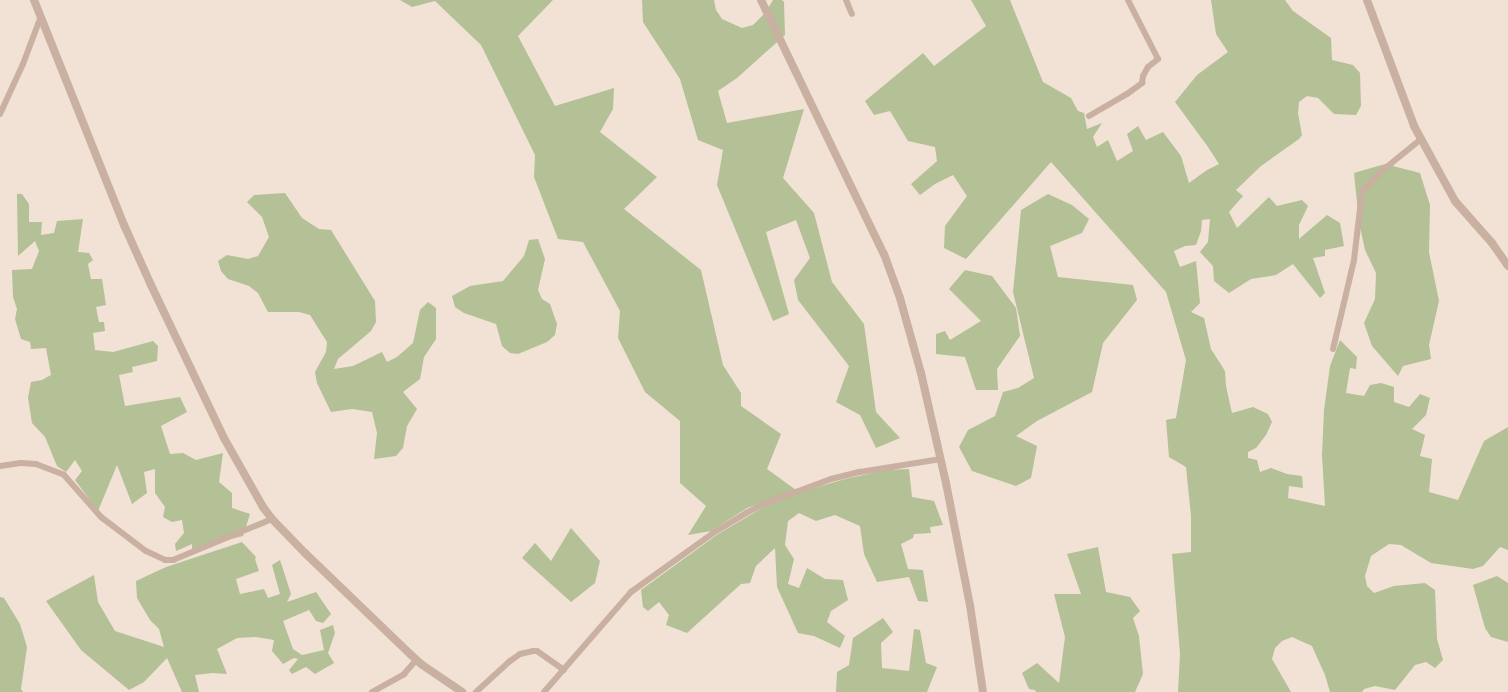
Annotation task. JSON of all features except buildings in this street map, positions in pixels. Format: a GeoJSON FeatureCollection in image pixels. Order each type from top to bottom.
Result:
{"type":"FeatureCollection","features":[{"type":"Feature","properties":{"kind":"street"},"geometry":{"type":"LineString","coordinates":[[34,0],[124,225],[224,438],[254,492],[272,519],[305,553],[416,660],[462,692]]}},
{"type":"Feature","properties":{"kind":"street"},"geometry":{"type":"LineString","coordinates":[[761,0],[889,266],[914,344],[941,459],[970,606],[983,692]]}},
{"type":"Feature","properties":{"kind":"street"},"geometry":{"type":"LineString","coordinates":[[846,0],[852,14]]}},
{"type":"Feature","properties":{"kind":"street"},"geometry":{"type":"LineString","coordinates":[[1089,116],[1128,94],[1142,83],[1143,76],[1148,67],[1158,59],[1128,0]]}},
{"type":"Feature","properties":{"kind":"street"},"geometry":{"type":"LineString","coordinates":[[1367,0],[1383,39],[1406,106],[1421,139],[1455,201],[1492,243],[1508,266]]}},
{"type":"Feature","properties":{"kind":"street"},"geometry":{"type":"LineString","coordinates":[[0,114],[23,64],[41,16]]}},
{"type":"Feature","properties":{"kind":"street"},"geometry":{"type":"LineString","coordinates":[[1333,349],[1354,260],[1362,192],[1378,174],[1421,139]]}},
{"type":"Feature","properties":{"kind":"street"},"geometry":{"type":"LineString","coordinates":[[544,692],[636,587],[664,569],[713,533],[746,513],[785,495],[831,479],[860,472],[941,459]]}},
{"type":"Feature","properties":{"kind":"street"},"geometry":{"type":"LineString","coordinates":[[0,466],[21,463],[36,464],[64,475],[101,517],[146,551],[165,560],[173,560],[272,519]]}},
{"type":"Feature","properties":{"kind":"street"},"geometry":{"type":"LineString","coordinates":[[476,692],[510,660],[520,654],[537,651],[564,670]]}},
{"type":"Feature","properties":{"kind":"street"},"geometry":{"type":"LineString","coordinates":[[372,692],[404,674],[416,660]]}},
{"type":"Feature","properties":{"kind":"green space"},"geometry":{"type":"Polygon","coordinates":[[[400,0],[553,0],[518,36],[555,106],[614,88],[613,109],[600,132],[657,177],[624,209],[701,270],[723,365],[741,393],[741,406],[781,434],[767,469],[796,490],[747,508],[711,531],[688,535],[706,506],[680,483],[680,421],[645,392],[618,338],[620,311],[583,242],[558,239],[534,177],[535,155],[481,45],[435,1],[412,7],[400,0]]]}},
{"type":"Feature","properties":{"kind":"green space"},"geometry":{"type":"Polygon","coordinates":[[[642,0],[714,0],[716,10],[722,19],[742,28],[753,25],[765,13],[773,0],[782,0],[784,2],[785,35],[737,78],[718,91],[727,123],[804,109],[783,178],[814,213],[832,282],[864,324],[876,412],[900,438],[876,448],[860,415],[836,402],[849,366],[798,300],[794,280],[810,258],[796,220],[766,232],[789,314],[773,321],[717,185],[723,150],[698,140],[680,79],[643,22],[642,0]]]}},
{"type":"Feature","properties":{"kind":"green space"},"geometry":{"type":"Polygon","coordinates":[[[971,0],[1010,0],[1043,82],[1071,98],[1078,111],[1084,113],[1087,129],[1102,123],[1093,137],[1097,147],[1108,140],[1117,161],[1133,151],[1127,134],[1138,126],[1146,140],[1163,132],[1181,156],[1189,183],[1207,170],[1219,164],[1175,102],[1197,75],[1228,52],[1216,34],[1211,0],[1285,0],[1293,11],[1331,38],[1332,60],[1353,65],[1360,73],[1361,106],[1356,115],[1334,114],[1318,98],[1307,96],[1299,102],[1298,113],[1302,135],[1299,139],[1261,166],[1236,190],[1243,196],[1229,212],[1237,228],[1269,197],[1277,206],[1302,200],[1308,206],[1299,225],[1299,239],[1327,215],[1340,223],[1344,246],[1325,250],[1325,256],[1313,258],[1325,293],[1320,298],[1293,264],[1276,275],[1251,279],[1229,293],[1214,281],[1213,266],[1200,252],[1208,242],[1210,219],[1202,220],[1201,231],[1196,245],[1185,246],[1174,251],[1180,267],[1196,261],[1200,303],[1191,312],[1204,318],[1211,349],[1225,371],[1226,386],[1232,413],[1253,407],[1268,414],[1272,422],[1266,435],[1256,448],[1248,452],[1248,458],[1257,460],[1260,472],[1271,468],[1287,474],[1302,476],[1303,488],[1289,486],[1288,498],[1325,506],[1322,455],[1324,410],[1330,366],[1340,340],[1357,357],[1356,369],[1350,368],[1346,393],[1364,396],[1370,385],[1381,383],[1394,387],[1394,402],[1409,407],[1420,394],[1430,398],[1426,415],[1412,429],[1425,435],[1420,456],[1432,459],[1429,492],[1458,500],[1484,441],[1508,427],[1508,550],[1500,547],[1483,566],[1473,569],[1431,563],[1401,545],[1389,544],[1371,556],[1365,576],[1367,586],[1374,593],[1394,586],[1425,583],[1435,590],[1437,639],[1443,660],[1435,668],[1426,662],[1415,665],[1395,690],[1375,686],[1364,689],[1362,692],[1330,692],[1325,675],[1312,646],[1292,637],[1282,641],[1275,648],[1272,659],[1291,692],[1178,692],[1180,654],[1172,554],[1191,552],[1191,516],[1186,467],[1169,457],[1166,420],[1176,418],[1186,360],[1166,292],[1051,162],[966,259],[944,248],[945,226],[967,196],[953,175],[935,184],[920,195],[911,184],[937,161],[935,147],[908,141],[890,111],[874,115],[865,101],[923,53],[934,66],[986,26],[971,0]]]}},
{"type":"Feature","properties":{"kind":"green space"},"geometry":{"type":"Polygon","coordinates":[[[1385,164],[1420,173],[1430,205],[1429,252],[1439,301],[1429,345],[1431,359],[1403,366],[1398,376],[1372,346],[1364,323],[1375,299],[1376,273],[1365,250],[1359,222],[1354,173],[1385,164]]]}},
{"type":"Feature","properties":{"kind":"green space"},"geometry":{"type":"Polygon","coordinates":[[[285,193],[302,218],[319,229],[331,230],[375,301],[376,322],[371,331],[338,359],[334,369],[353,366],[382,352],[387,362],[397,357],[413,343],[420,310],[428,302],[436,308],[436,339],[424,357],[420,379],[403,392],[417,409],[407,426],[403,448],[396,456],[374,459],[377,433],[372,412],[352,409],[331,412],[317,383],[315,372],[326,352],[327,342],[310,315],[299,312],[268,312],[258,293],[249,286],[228,279],[221,271],[218,261],[227,255],[248,259],[258,256],[269,237],[262,217],[247,202],[254,195],[285,193]]]}},
{"type":"Feature","properties":{"kind":"green space"},"geometry":{"type":"Polygon","coordinates":[[[17,194],[22,194],[29,204],[29,222],[42,222],[41,235],[54,233],[57,221],[83,219],[78,252],[89,253],[93,260],[88,264],[91,279],[102,279],[106,305],[96,307],[99,322],[104,322],[105,331],[93,333],[95,350],[113,352],[153,341],[158,346],[157,361],[132,367],[133,372],[119,375],[125,406],[180,397],[187,412],[161,426],[170,454],[183,453],[196,460],[223,453],[219,482],[232,493],[232,508],[250,514],[243,536],[192,549],[192,544],[176,551],[175,544],[184,533],[182,520],[172,522],[163,517],[165,507],[155,493],[155,469],[144,472],[147,493],[132,504],[117,465],[98,511],[75,480],[82,471],[75,460],[66,472],[57,466],[45,437],[32,423],[28,398],[31,382],[42,380],[51,375],[46,348],[31,349],[30,342],[21,339],[15,319],[17,309],[13,297],[12,270],[32,269],[39,251],[35,241],[18,256],[17,194]]]}},
{"type":"Feature","properties":{"kind":"green space"},"geometry":{"type":"Polygon","coordinates":[[[1048,194],[1072,205],[1089,219],[1082,233],[1050,246],[1058,277],[1133,285],[1137,300],[1103,343],[1092,392],[1037,421],[1016,436],[1037,446],[1031,478],[1016,486],[972,471],[959,447],[968,430],[995,416],[1003,392],[1018,388],[1034,378],[1013,292],[1021,210],[1048,194]]]}},
{"type":"Feature","properties":{"kind":"green space"},"geometry":{"type":"Polygon","coordinates":[[[538,239],[545,259],[538,290],[542,299],[550,304],[557,324],[555,335],[547,342],[518,354],[510,353],[502,346],[496,324],[464,313],[455,307],[452,296],[470,286],[503,281],[524,256],[529,240],[538,239]]]}},
{"type":"Feature","properties":{"kind":"green space"},"geometry":{"type":"Polygon","coordinates":[[[965,270],[992,276],[1016,308],[1020,336],[997,369],[998,390],[976,390],[965,357],[936,354],[936,334],[945,331],[950,340],[981,321],[949,289],[965,270]]]}},
{"type":"Feature","properties":{"kind":"green space"},"geometry":{"type":"Polygon","coordinates":[[[909,469],[912,497],[934,501],[943,525],[930,527],[931,533],[914,534],[913,538],[901,544],[908,569],[923,570],[928,602],[918,601],[909,577],[877,582],[864,554],[860,526],[835,515],[816,521],[799,513],[788,521],[785,545],[794,559],[788,584],[799,588],[807,568],[825,579],[843,580],[848,600],[831,611],[827,622],[845,636],[840,648],[814,636],[798,633],[777,587],[775,548],[756,566],[750,583],[741,584],[687,633],[666,625],[669,615],[659,602],[648,611],[643,607],[641,590],[718,534],[769,504],[804,491],[845,479],[886,470],[909,469]]]}},
{"type":"Feature","properties":{"kind":"green space"},"geometry":{"type":"Polygon","coordinates":[[[571,528],[600,561],[595,583],[571,602],[522,558],[535,543],[551,561],[571,528]]]}},
{"type":"Feature","properties":{"kind":"green space"},"geometry":{"type":"Polygon","coordinates":[[[242,542],[256,557],[255,559],[259,571],[236,579],[240,594],[264,589],[268,598],[280,594],[272,565],[280,560],[291,594],[287,602],[316,592],[331,614],[323,623],[316,621],[309,610],[283,621],[293,649],[302,655],[324,650],[320,630],[333,625],[335,633],[328,653],[334,663],[315,674],[306,667],[292,674],[289,670],[298,659],[294,658],[283,664],[272,651],[274,640],[256,637],[237,638],[217,649],[227,674],[213,673],[195,675],[199,692],[182,692],[167,658],[144,682],[129,690],[81,650],[46,601],[94,575],[98,602],[115,631],[164,647],[159,629],[150,620],[137,598],[136,581],[166,567],[242,542]]]}},
{"type":"Feature","properties":{"kind":"green space"},"geometry":{"type":"Polygon","coordinates":[[[1098,547],[1106,592],[1130,597],[1140,611],[1133,618],[1139,636],[1143,674],[1135,692],[1036,692],[1035,690],[1029,689],[1022,673],[1037,663],[1059,683],[1065,637],[1054,594],[1081,594],[1067,554],[1098,547]]]}},
{"type":"Feature","properties":{"kind":"green space"},"geometry":{"type":"Polygon","coordinates":[[[1497,576],[1508,583],[1508,642],[1491,637],[1485,628],[1473,585],[1497,576]]]}},
{"type":"Feature","properties":{"kind":"green space"},"geometry":{"type":"Polygon","coordinates":[[[0,597],[4,598],[20,624],[27,647],[21,689],[23,692],[0,692],[0,597]]]}},
{"type":"Feature","properties":{"kind":"green space"},"geometry":{"type":"Polygon","coordinates":[[[883,618],[893,632],[881,643],[882,668],[909,671],[914,629],[920,630],[926,663],[937,667],[927,692],[836,692],[837,672],[849,665],[853,638],[883,618]]]}}]}
